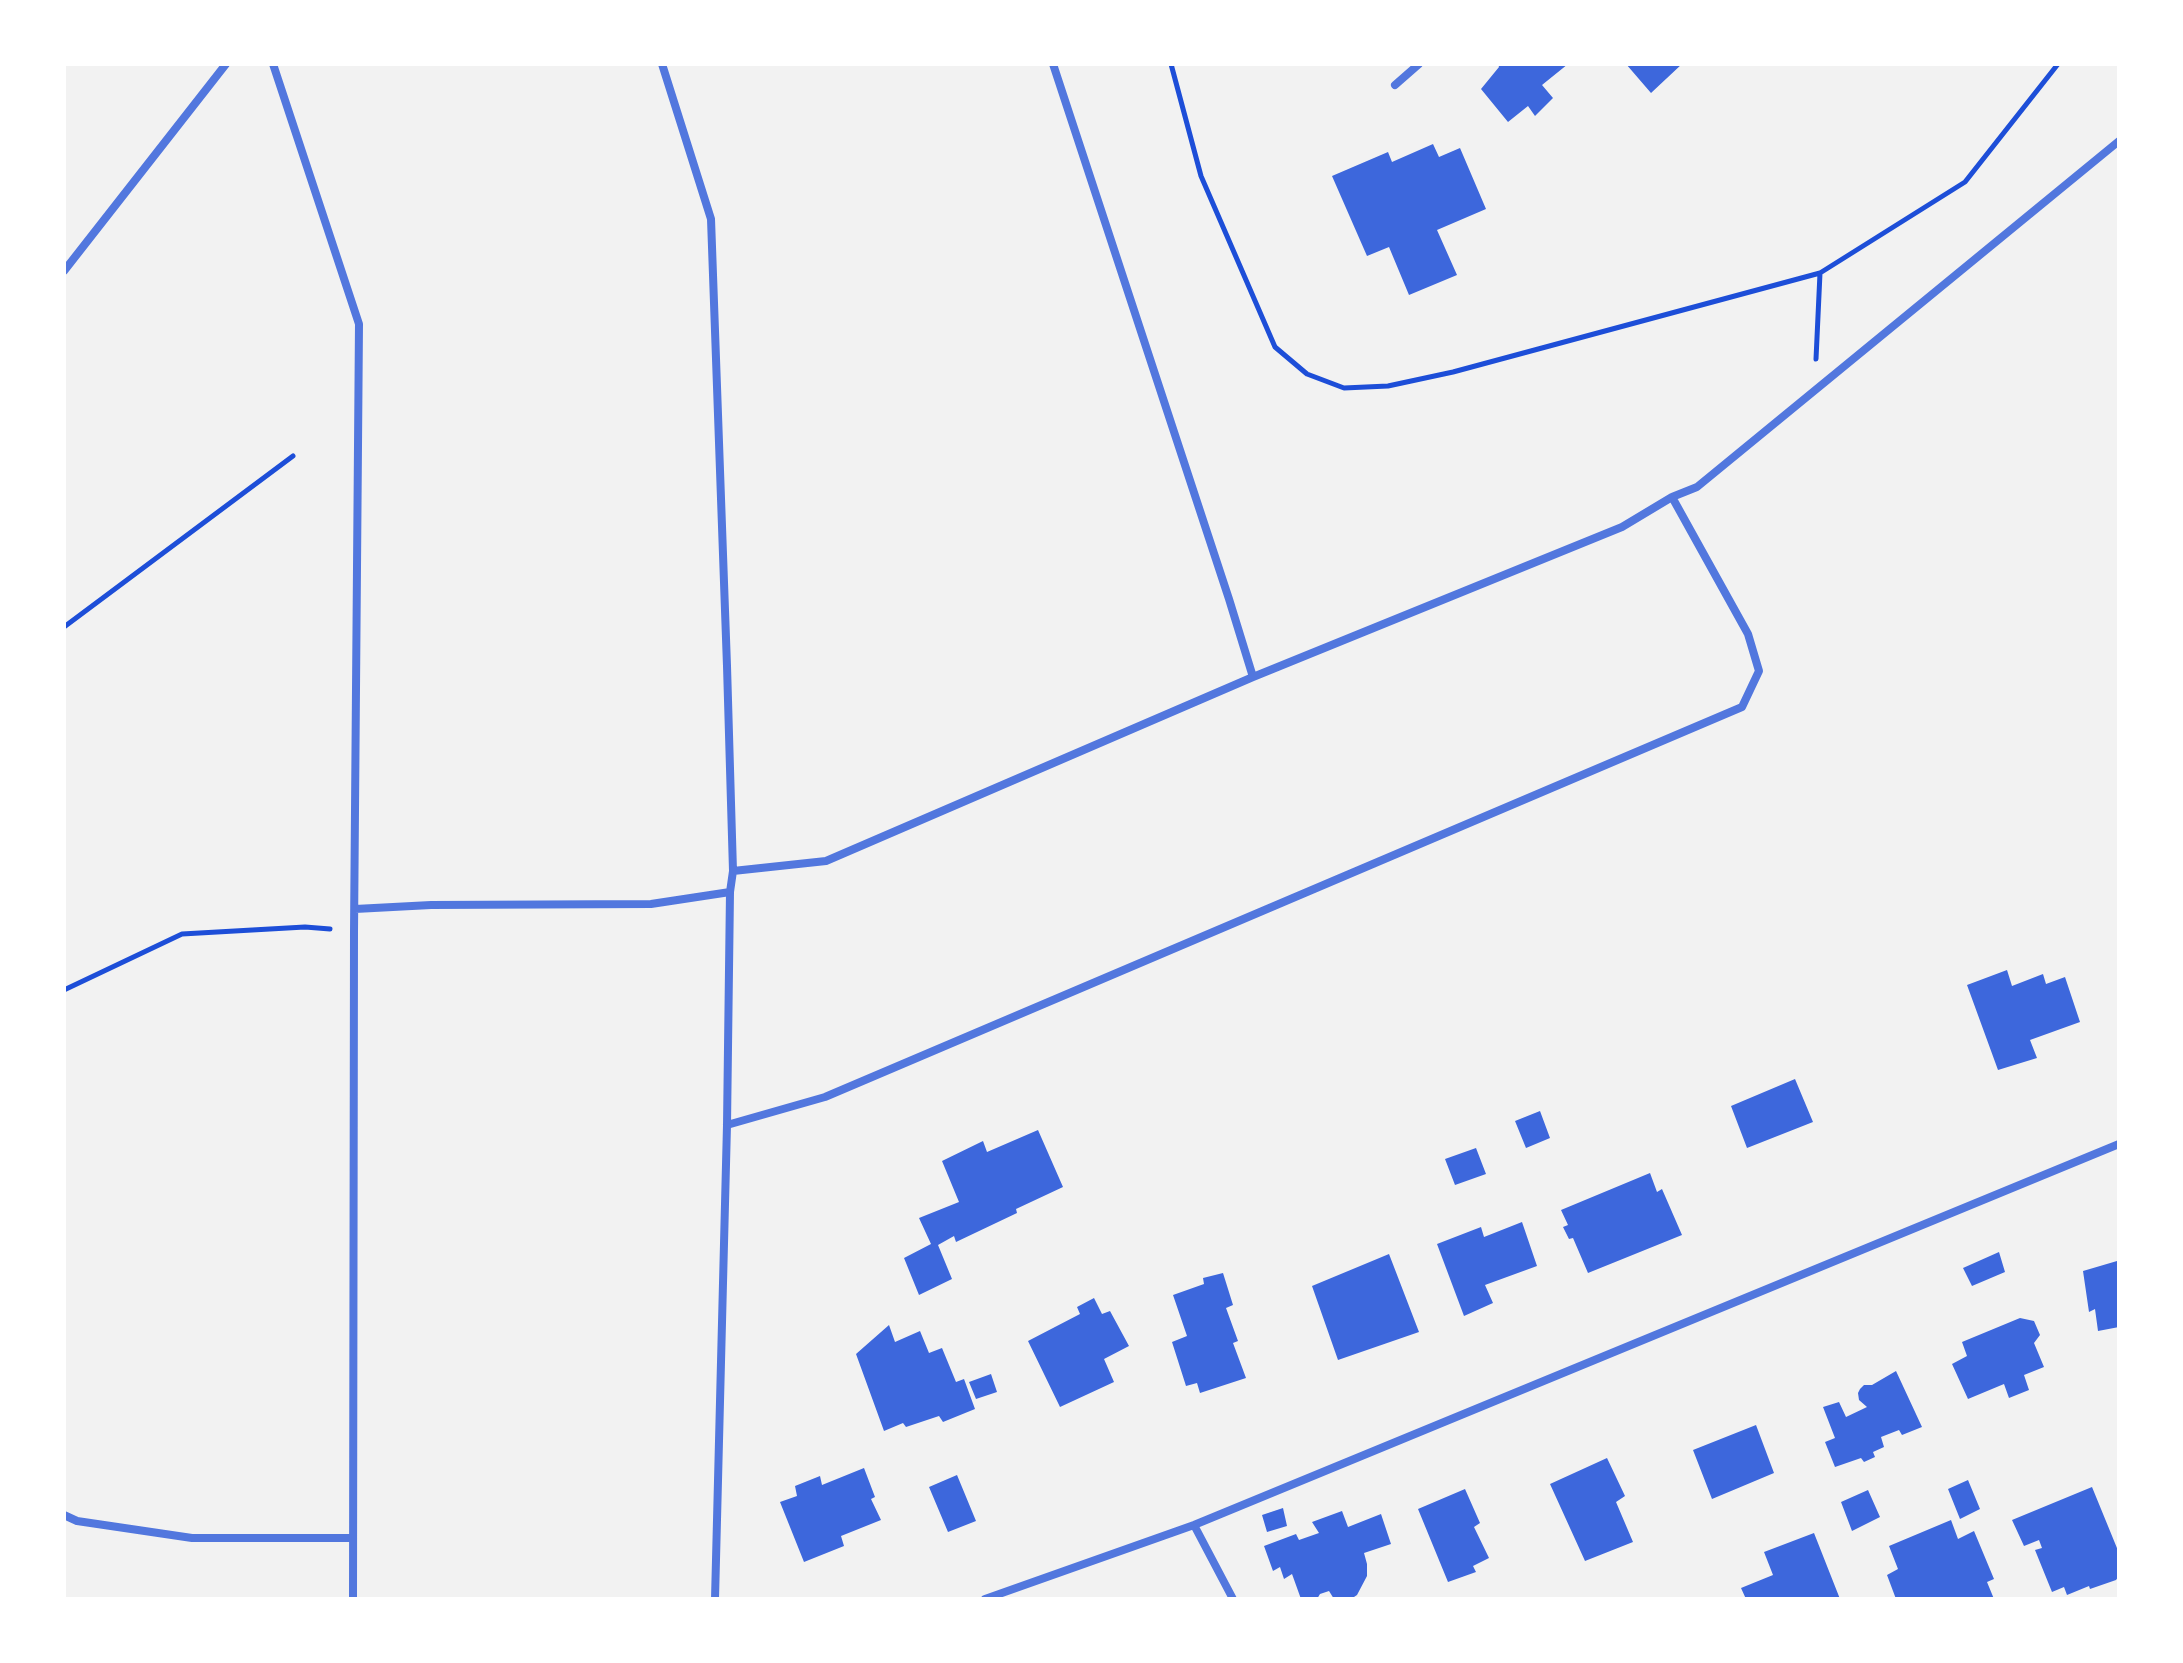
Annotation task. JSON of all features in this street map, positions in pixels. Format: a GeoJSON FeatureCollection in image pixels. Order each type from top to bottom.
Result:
{"type":"FeatureCollection","features":[{"type":"Feature","properties":{"kind":"street"},"geometry":{"type":"LineString","coordinates":[[64,271],[226,64]]}},
{"type":"Feature","properties":{"kind":"street"},"geometry":{"type":"LineString","coordinates":[[273,64],[359,324],[353,1599]]}},
{"type":"Feature","properties":{"kind":"street"},"geometry":{"type":"LineString","coordinates":[[662,64],[711,219],[733,871],[730,892],[715,1599]]}},
{"type":"Feature","properties":{"kind":"street"},"geometry":{"type":"LineString","coordinates":[[1053,64],[1253,677]]}},
{"type":"Feature","properties":{"kind":"street"},"geometry":{"type":"LineString","coordinates":[[1395,85],[1419,64]]}},
{"type":"Feature","properties":{"kind":"street"},"geometry":{"type":"LineString","coordinates":[[733,871],[826,861],[1253,677],[1622,527],[1672,497],[1697,487],[2119,141]]}},
{"type":"Feature","properties":{"kind":"street"},"geometry":{"type":"LineString","coordinates":[[727,1125],[825,1097],[1742,707],[1759,671],[1748,634],[1672,497]]}},
{"type":"Feature","properties":{"kind":"street"},"geometry":{"type":"LineString","coordinates":[[355,909],[431,905],[651,904],[730,892]]}},
{"type":"Feature","properties":{"kind":"street"},"geometry":{"type":"LineString","coordinates":[[985,1599],[1194,1525],[2119,1144]]}},
{"type":"Feature","properties":{"kind":"street"},"geometry":{"type":"LineString","coordinates":[[64,1515],[77,1521],[192,1538],[353,1538]]}},
{"type":"Feature","properties":{"kind":"street"},"geometry":{"type":"LineString","coordinates":[[1194,1525],[1233,1599]]}},
{"type":"Feature","properties":{"kind":"path"},"geometry":{"type":"LineString","coordinates":[[1171,64],[1201,176],[1275,347],[1307,374],[1344,388],[1388,386],[1453,372],[1820,273],[1965,182],[2058,64]]}},
{"type":"Feature","properties":{"kind":"path"},"geometry":{"type":"LineString","coordinates":[[1813,392],[1820,273]]}},
{"type":"Feature","properties":{"kind":"path"},"geometry":{"type":"LineString","coordinates":[[64,627],[293,456]]}},
{"type":"Feature","properties":{"kind":"path"},"geometry":{"type":"LineString","coordinates":[[64,990],[182,934],[305,927],[354,931]]}},
{"type":"Feature","properties":{"kind":"building"},"geometry":{"type":"Polygon","coordinates":[[[1498,64],[1568,64],[1542,85],[1553,98],[1535,116],[1528,106],[1508,122],[1481,89],[1499,67],[1498,64]]]}},
{"type":"Feature","properties":{"kind":"building"},"geometry":{"type":"Polygon","coordinates":[[[1626,64],[1682,64],[1651,93],[1626,64]]]}},
{"type":"Feature","properties":{"kind":"building"},"geometry":{"type":"Polygon","coordinates":[[[1433,144],[1439,157],[1460,148],[1486,209],[1437,230],[1457,275],[1409,295],[1389,247],[1367,256],[1332,176],[1388,152],[1392,162],[1433,144]]]}},
{"type":"Feature","properties":{"kind":"building"},"geometry":{"type":"Polygon","coordinates":[[[2007,970],[2012,986],[2043,974],[2046,984],[2065,977],[2080,1022],[2030,1040],[2037,1058],[1998,1070],[1967,985],[2007,970]]]}},
{"type":"Feature","properties":{"kind":"building"},"geometry":{"type":"Polygon","coordinates":[[[1795,1079],[1813,1122],[1747,1148],[1731,1106],[1795,1079]]]}},
{"type":"Feature","properties":{"kind":"building"},"geometry":{"type":"Polygon","coordinates":[[[1540,1111],[1550,1138],[1526,1148],[1515,1121],[1540,1111]]]}},
{"type":"Feature","properties":{"kind":"building"},"geometry":{"type":"Polygon","coordinates":[[[1038,1130],[1063,1187],[956,1242],[954,1236],[938,1245],[952,1279],[919,1295],[904,1258],[931,1244],[919,1218],[959,1202],[942,1161],[983,1141],[987,1152],[1038,1130]]]}},
{"type":"Feature","properties":{"kind":"building"},"geometry":{"type":"Polygon","coordinates":[[[1476,1148],[1486,1174],[1455,1185],[1445,1159],[1476,1148]]]}},
{"type":"Feature","properties":{"kind":"building"},"geometry":{"type":"Polygon","coordinates":[[[1650,1173],[1657,1192],[1662,1189],[1682,1235],[1588,1273],[1573,1238],[1569,1239],[1563,1227],[1568,1225],[1561,1210],[1650,1173]]]}},
{"type":"Feature","properties":{"kind":"building"},"geometry":{"type":"Polygon","coordinates":[[[1522,1222],[1537,1266],[1485,1285],[1493,1303],[1464,1316],[1437,1244],[1481,1227],[1484,1237],[1522,1222]]]}},
{"type":"Feature","properties":{"kind":"building"},"geometry":{"type":"Polygon","coordinates":[[[1999,1252],[2005,1272],[1972,1286],[1963,1268],[1999,1252]]]}},
{"type":"Feature","properties":{"kind":"building"},"geometry":{"type":"Polygon","coordinates":[[[1389,1254],[1419,1332],[1338,1360],[1312,1286],[1389,1254]]]}},
{"type":"Feature","properties":{"kind":"building"},"geometry":{"type":"Polygon","coordinates":[[[2117,1261],[2119,1327],[2098,1331],[2095,1309],[2089,1312],[2083,1271],[2117,1261]]]}},
{"type":"Feature","properties":{"kind":"building"},"geometry":{"type":"Polygon","coordinates":[[[1223,1273],[1233,1305],[1226,1308],[1238,1341],[1233,1343],[1246,1378],[1200,1393],[1197,1383],[1186,1386],[1172,1342],[1187,1336],[1173,1295],[1204,1284],[1203,1278],[1223,1273]]]}},
{"type":"Feature","properties":{"kind":"building"},"geometry":{"type":"Polygon","coordinates":[[[1094,1298],[1102,1314],[1110,1311],[1129,1346],[1104,1359],[1114,1382],[1060,1407],[1028,1341],[1080,1314],[1077,1307],[1094,1298]]]}},
{"type":"Feature","properties":{"kind":"building"},"geometry":{"type":"Polygon","coordinates":[[[2020,1318],[2034,1321],[2040,1335],[2034,1343],[2044,1367],[2024,1375],[2029,1390],[2009,1398],[2004,1384],[1968,1399],[1952,1364],[1967,1356],[1962,1342],[2020,1318]]]}},
{"type":"Feature","properties":{"kind":"building"},"geometry":{"type":"Polygon","coordinates":[[[889,1325],[895,1342],[920,1331],[929,1353],[942,1348],[956,1382],[964,1379],[975,1409],[943,1422],[939,1416],[906,1427],[903,1423],[884,1431],[856,1354],[889,1325]]]}},
{"type":"Feature","properties":{"kind":"building"},"geometry":{"type":"Polygon","coordinates":[[[1896,1371],[1922,1427],[1902,1435],[1899,1430],[1881,1437],[1884,1447],[1873,1452],[1875,1457],[1864,1462],[1861,1458],[1835,1467],[1825,1442],[1835,1438],[1823,1407],[1839,1402],[1846,1417],[1867,1407],[1859,1400],[1860,1389],[1896,1371]]]}},
{"type":"Feature","properties":{"kind":"building"},"geometry":{"type":"Polygon","coordinates":[[[991,1374],[997,1392],[976,1399],[969,1382],[991,1374]]]}},
{"type":"Feature","properties":{"kind":"building"},"geometry":{"type":"Polygon","coordinates":[[[1756,1425],[1774,1473],[1712,1499],[1693,1450],[1756,1425]]]}},
{"type":"Feature","properties":{"kind":"building"},"geometry":{"type":"Polygon","coordinates":[[[1607,1458],[1625,1496],[1616,1502],[1633,1542],[1585,1561],[1550,1484],[1607,1458]]]}},
{"type":"Feature","properties":{"kind":"building"},"geometry":{"type":"Polygon","coordinates":[[[864,1468],[875,1497],[871,1499],[881,1520],[841,1536],[844,1546],[804,1562],[780,1502],[797,1496],[795,1486],[820,1476],[822,1485],[864,1468]]]}},
{"type":"Feature","properties":{"kind":"building"},"geometry":{"type":"Polygon","coordinates":[[[957,1475],[976,1521],[948,1532],[929,1487],[957,1475]]]}},
{"type":"Feature","properties":{"kind":"building"},"geometry":{"type":"Polygon","coordinates":[[[1968,1480],[1980,1509],[1960,1519],[1948,1489],[1968,1480]]]}},
{"type":"Feature","properties":{"kind":"building"},"geometry":{"type":"Polygon","coordinates":[[[2092,1487],[2119,1553],[2119,1576],[2116,1580],[2067,1595],[2064,1587],[2052,1592],[2035,1550],[2042,1548],[2039,1540],[2024,1546],[2012,1520],[2092,1487]]]}},
{"type":"Feature","properties":{"kind":"building"},"geometry":{"type":"Polygon","coordinates":[[[1465,1489],[1480,1523],[1474,1527],[1489,1558],[1473,1566],[1476,1572],[1448,1582],[1418,1509],[1465,1489]]]}},
{"type":"Feature","properties":{"kind":"building"},"geometry":{"type":"Polygon","coordinates":[[[1868,1490],[1880,1517],[1852,1531],[1841,1502],[1868,1490]]]}},
{"type":"Feature","properties":{"kind":"building"},"geometry":{"type":"Polygon","coordinates":[[[1283,1508],[1287,1526],[1267,1532],[1262,1515],[1283,1508]]]}},
{"type":"Feature","properties":{"kind":"building"},"geometry":{"type":"Polygon","coordinates":[[[1342,1511],[1348,1527],[1381,1514],[1391,1544],[1364,1553],[1367,1576],[1357,1595],[1351,1599],[1334,1599],[1329,1591],[1320,1594],[1317,1599],[1301,1599],[1292,1574],[1284,1579],[1280,1567],[1273,1571],[1264,1546],[1296,1534],[1299,1540],[1319,1533],[1312,1522],[1342,1511]]]}},
{"type":"Feature","properties":{"kind":"building"},"geometry":{"type":"Polygon","coordinates":[[[1951,1520],[1958,1539],[1974,1531],[1994,1579],[1987,1582],[1994,1599],[1896,1599],[1887,1575],[1898,1569],[1889,1546],[1951,1520]]]}},
{"type":"Feature","properties":{"kind":"building"},"geometry":{"type":"Polygon","coordinates":[[[1814,1533],[1840,1599],[1746,1599],[1741,1588],[1773,1575],[1764,1552],[1814,1533]]]}}]}
